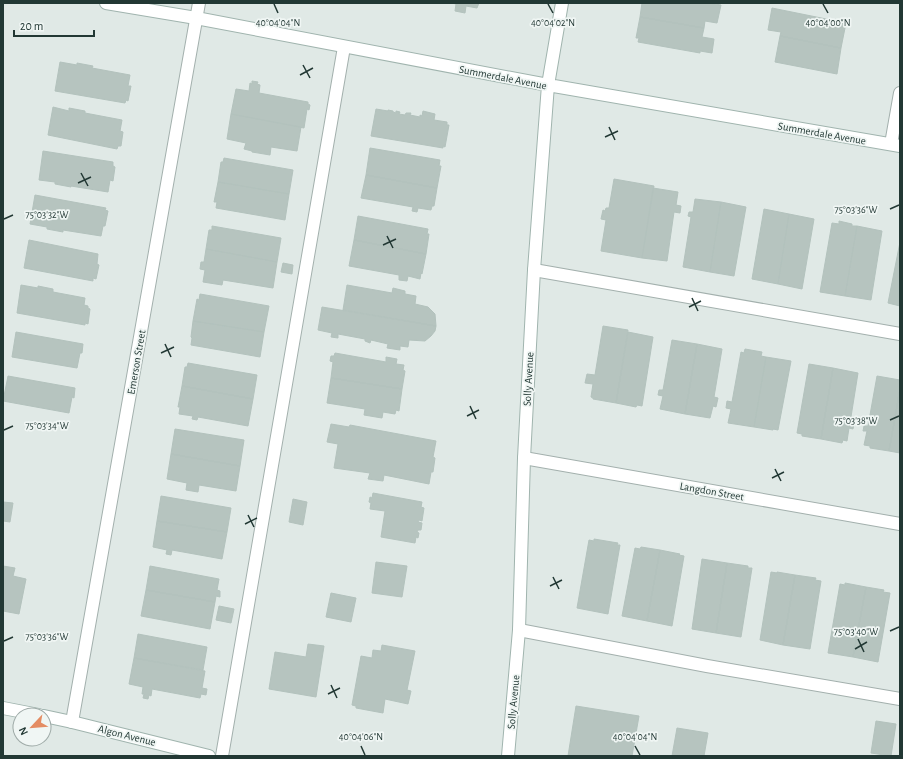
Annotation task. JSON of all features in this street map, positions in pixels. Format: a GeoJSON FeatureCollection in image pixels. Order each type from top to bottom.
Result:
{"type":"FeatureCollection","features":[{"type":"Feature","properties":{"kind":"street","name":"Summerdale Avenue"},"geometry":{"type":"LineString","coordinates":[[106,3],[196,18],[548,85],[896,145]]}},
{"type":"Feature","properties":{"kind":"street","name":"Emerson Street"},"geometry":{"type":"LineString","coordinates":[[72,722],[199,3]]}},
{"type":"Feature","properties":{"kind":"street","name":"Solly Avenue"},"geometry":{"type":"LineString","coordinates":[[508,756],[519,630],[524,458],[534,270],[548,85],[562,3]]}},
{"type":"Feature","properties":{"kind":"street"},"geometry":{"type":"LineString","coordinates":[[222,756],[344,47]]}},
{"type":"Feature","properties":{"kind":"street"},"geometry":{"type":"LineString","coordinates":[[896,145],[900,93]]}},
{"type":"Feature","properties":{"kind":"street"},"geometry":{"type":"LineString","coordinates":[[534,270],[900,334]]}},
{"type":"Feature","properties":{"kind":"street","name":"Langdon Street"},"geometry":{"type":"LineString","coordinates":[[524,458],[900,524]]}},
{"type":"Feature","properties":{"kind":"street"},"geometry":{"type":"LineString","coordinates":[[519,630],[699,664],[900,699]]}},
{"type":"Feature","properties":{"kind":"street","name":"Algon Avenue"},"geometry":{"type":"LineString","coordinates":[[52,718],[209,756]]}},
{"type":"Feature","properties":{"kind":"building"},"geometry":{"type":"Polygon","coordinates":[[[452,3],[479,3],[477,8],[466,6],[465,13],[455,11],[456,4],[452,3]]]}},
{"type":"Feature","properties":{"kind":"building"},"geometry":{"type":"Polygon","coordinates":[[[642,3],[709,3],[721,5],[717,23],[705,21],[704,28],[640,17],[642,3]]]}},
{"type":"Feature","properties":{"kind":"building"},"geometry":{"type":"Polygon","coordinates":[[[772,8],[846,23],[841,48],[780,36],[781,32],[768,30],[772,8]]]}},
{"type":"Feature","properties":{"kind":"building"},"geometry":{"type":"Polygon","coordinates":[[[640,17],[704,28],[702,37],[714,39],[712,53],[700,51],[700,53],[638,42],[639,38],[636,38],[640,17]]]}},
{"type":"Feature","properties":{"kind":"building"},"geometry":{"type":"Polygon","coordinates":[[[780,36],[841,48],[837,74],[775,62],[780,36]]]}},
{"type":"Feature","properties":{"kind":"building"},"geometry":{"type":"Polygon","coordinates":[[[60,62],[77,65],[77,63],[93,66],[92,68],[130,75],[128,86],[131,86],[128,101],[126,100],[125,103],[55,91],[60,62]]]}},
{"type":"Feature","properties":{"kind":"building"},"geometry":{"type":"Polygon","coordinates":[[[252,81],[258,82],[257,84],[260,85],[259,93],[308,102],[310,105],[309,110],[307,109],[304,128],[231,114],[236,89],[249,91],[250,83],[252,84],[252,81]]]}},
{"type":"Feature","properties":{"kind":"building"},"geometry":{"type":"Polygon","coordinates":[[[53,107],[69,111],[69,108],[85,111],[85,113],[122,120],[120,131],[123,132],[121,146],[118,146],[117,149],[48,135],[53,107]]]}},
{"type":"Feature","properties":{"kind":"building"},"geometry":{"type":"Polygon","coordinates":[[[376,109],[393,111],[396,113],[396,111],[400,112],[399,114],[405,115],[406,113],[411,113],[410,115],[420,117],[420,115],[422,116],[423,111],[435,114],[434,120],[447,122],[447,125],[449,125],[445,147],[443,146],[443,148],[371,136],[376,109]]]}},
{"type":"Feature","properties":{"kind":"building"},"geometry":{"type":"Polygon","coordinates":[[[231,114],[301,127],[297,151],[271,147],[270,155],[244,149],[246,143],[227,139],[231,114]]]}},
{"type":"Feature","properties":{"kind":"building"},"geometry":{"type":"Polygon","coordinates":[[[370,148],[440,160],[439,166],[441,166],[437,188],[366,175],[370,148]]]}},
{"type":"Feature","properties":{"kind":"building"},"geometry":{"type":"Polygon","coordinates":[[[43,151],[113,162],[113,166],[115,167],[113,181],[110,180],[108,192],[71,187],[55,184],[55,182],[39,180],[43,151]]]}},
{"type":"Feature","properties":{"kind":"building"},"geometry":{"type":"Polygon","coordinates":[[[224,158],[293,170],[289,194],[218,182],[221,162],[223,162],[224,158]]]}},
{"type":"Feature","properties":{"kind":"building"},"geometry":{"type":"Polygon","coordinates":[[[366,175],[437,188],[434,206],[432,206],[431,210],[418,208],[417,212],[412,211],[413,207],[361,198],[366,175]]]}},
{"type":"Feature","properties":{"kind":"building"},"geometry":{"type":"Polygon","coordinates":[[[614,179],[654,186],[642,258],[601,251],[606,220],[601,219],[603,210],[605,211],[606,208],[609,208],[614,179]]]}},
{"type":"Feature","properties":{"kind":"building"},"geometry":{"type":"Polygon","coordinates":[[[218,182],[289,194],[285,220],[216,208],[217,202],[214,202],[218,182]]]}},
{"type":"Feature","properties":{"kind":"building"},"geometry":{"type":"Polygon","coordinates":[[[653,188],[678,192],[676,205],[681,206],[680,213],[674,212],[667,261],[642,258],[653,188]]]}},
{"type":"Feature","properties":{"kind":"building"},"geometry":{"type":"Polygon","coordinates":[[[35,195],[106,208],[105,210],[108,211],[101,236],[63,230],[63,232],[30,224],[35,195]]]}},
{"type":"Feature","properties":{"kind":"building"},"geometry":{"type":"Polygon","coordinates":[[[695,199],[721,202],[710,272],[683,267],[691,217],[688,216],[689,212],[693,212],[695,199]]]}},
{"type":"Feature","properties":{"kind":"building"},"geometry":{"type":"Polygon","coordinates":[[[721,202],[746,207],[734,276],[710,272],[721,202]]]}},
{"type":"Feature","properties":{"kind":"building"},"geometry":{"type":"Polygon","coordinates":[[[764,209],[789,214],[778,284],[752,279],[764,209]]]}},
{"type":"Feature","properties":{"kind":"building"},"geometry":{"type":"Polygon","coordinates":[[[789,214],[814,219],[802,289],[778,284],[789,214]]]}},
{"type":"Feature","properties":{"kind":"building"},"geometry":{"type":"Polygon","coordinates":[[[358,216],[428,229],[427,234],[429,234],[426,254],[354,240],[358,216]]]}},
{"type":"Feature","properties":{"kind":"building"},"geometry":{"type":"Polygon","coordinates":[[[839,221],[852,224],[852,226],[857,226],[845,296],[820,292],[832,223],[839,224],[839,221]]]}},
{"type":"Feature","properties":{"kind":"building"},"geometry":{"type":"Polygon","coordinates":[[[212,226],[281,238],[277,262],[206,249],[209,230],[212,230],[212,226]]]}},
{"type":"Feature","properties":{"kind":"building"},"geometry":{"type":"Polygon","coordinates":[[[857,226],[882,231],[871,300],[845,296],[857,226]]]}},
{"type":"Feature","properties":{"kind":"building"},"geometry":{"type":"Polygon","coordinates":[[[29,240],[98,254],[97,264],[99,265],[96,279],[93,278],[93,281],[24,268],[29,240]]]}},
{"type":"Feature","properties":{"kind":"building"},"geometry":{"type":"Polygon","coordinates":[[[354,240],[426,254],[420,279],[408,276],[407,281],[399,280],[399,275],[349,266],[354,240]]]}},
{"type":"Feature","properties":{"kind":"building"},"geometry":{"type":"Polygon","coordinates":[[[900,242],[900,306],[888,303],[900,242]]]}},
{"type":"Feature","properties":{"kind":"building"},"geometry":{"type":"Polygon","coordinates":[[[206,249],[277,262],[273,288],[223,280],[222,285],[203,282],[205,270],[200,269],[201,262],[204,262],[206,249]]]}},
{"type":"Feature","properties":{"kind":"building"},"geometry":{"type":"Polygon","coordinates":[[[283,263],[293,265],[292,274],[281,272],[283,263]]]}},
{"type":"Feature","properties":{"kind":"building"},"geometry":{"type":"Polygon","coordinates":[[[21,285],[53,289],[53,292],[85,298],[84,305],[88,306],[90,309],[88,324],[85,323],[85,325],[17,313],[21,285]]]}},
{"type":"Feature","properties":{"kind":"building"},"geometry":{"type":"Polygon","coordinates":[[[347,285],[392,293],[393,288],[405,291],[405,294],[416,296],[415,304],[428,307],[435,314],[436,326],[343,310],[347,285]]]}},
{"type":"Feature","properties":{"kind":"building"},"geometry":{"type":"Polygon","coordinates":[[[200,294],[269,306],[264,332],[193,321],[197,299],[199,300],[200,294]]]}},
{"type":"Feature","properties":{"kind":"building"},"geometry":{"type":"Polygon","coordinates":[[[322,307],[436,326],[435,331],[425,341],[409,340],[408,347],[400,346],[400,350],[387,348],[388,344],[371,340],[370,343],[365,341],[365,339],[338,334],[338,338],[331,337],[332,333],[318,330],[322,307]]]}},
{"type":"Feature","properties":{"kind":"building"},"geometry":{"type":"Polygon","coordinates":[[[193,321],[264,332],[260,357],[191,345],[193,321]]]}},
{"type":"Feature","properties":{"kind":"building"},"geometry":{"type":"Polygon","coordinates":[[[603,326],[628,330],[616,403],[593,399],[591,397],[593,384],[585,383],[587,374],[595,375],[603,326]]]}},
{"type":"Feature","properties":{"kind":"building"},"geometry":{"type":"Polygon","coordinates":[[[16,332],[83,344],[82,353],[80,353],[77,368],[12,357],[16,332]]]}},
{"type":"Feature","properties":{"kind":"building"},"geometry":{"type":"Polygon","coordinates":[[[628,332],[653,337],[642,406],[637,405],[636,407],[616,403],[628,332]]]}},
{"type":"Feature","properties":{"kind":"building"},"geometry":{"type":"Polygon","coordinates":[[[672,340],[697,344],[685,414],[660,409],[663,396],[658,395],[659,390],[663,390],[672,340]]]}},
{"type":"Feature","properties":{"kind":"building"},"geometry":{"type":"Polygon","coordinates":[[[697,344],[722,349],[714,397],[718,398],[716,407],[713,406],[710,418],[685,414],[697,344]]]}},
{"type":"Feature","properties":{"kind":"building"},"geometry":{"type":"Polygon","coordinates":[[[745,349],[762,352],[761,356],[766,357],[754,427],[728,423],[731,409],[726,408],[727,401],[732,402],[741,352],[744,353],[745,349]]]}},
{"type":"Feature","properties":{"kind":"building"},"geometry":{"type":"Polygon","coordinates":[[[335,353],[386,362],[386,357],[397,359],[396,364],[404,365],[403,370],[405,371],[402,389],[331,378],[333,362],[330,361],[331,356],[334,356],[335,353]]]}},
{"type":"Feature","properties":{"kind":"building"},"geometry":{"type":"Polygon","coordinates":[[[766,357],[791,361],[778,430],[754,427],[766,357]]]}},
{"type":"Feature","properties":{"kind":"building"},"geometry":{"type":"Polygon","coordinates":[[[188,363],[257,375],[253,399],[182,386],[185,367],[187,367],[188,363]]]}},
{"type":"Feature","properties":{"kind":"building"},"geometry":{"type":"Polygon","coordinates":[[[809,364],[833,368],[821,439],[802,436],[802,434],[797,433],[809,364]]]}},
{"type":"Feature","properties":{"kind":"building"},"geometry":{"type":"Polygon","coordinates":[[[833,368],[858,373],[850,423],[854,424],[853,429],[849,428],[847,441],[843,440],[842,443],[821,439],[833,368]]]}},
{"type":"Feature","properties":{"kind":"building"},"geometry":{"type":"Polygon","coordinates":[[[8,376],[75,388],[74,398],[72,397],[69,413],[3,401],[8,376]]]}},
{"type":"Feature","properties":{"kind":"building"},"geometry":{"type":"Polygon","coordinates":[[[877,376],[900,380],[900,389],[889,451],[870,448],[870,446],[864,445],[867,431],[863,431],[864,426],[868,426],[877,376]]]}},
{"type":"Feature","properties":{"kind":"building"},"geometry":{"type":"Polygon","coordinates":[[[331,378],[402,389],[399,411],[396,410],[395,414],[383,412],[382,418],[364,415],[365,409],[327,403],[331,378]]]}},
{"type":"Feature","properties":{"kind":"building"},"geometry":{"type":"Polygon","coordinates":[[[182,386],[253,399],[248,426],[198,417],[197,420],[192,419],[193,416],[179,414],[180,407],[178,407],[182,386]]]}},
{"type":"Feature","properties":{"kind":"building"},"geometry":{"type":"Polygon","coordinates":[[[900,389],[900,453],[889,451],[900,389]]]}},
{"type":"Feature","properties":{"kind":"building"},"geometry":{"type":"Polygon","coordinates":[[[331,424],[349,427],[350,425],[436,441],[433,457],[435,458],[433,472],[431,472],[429,484],[384,475],[383,481],[368,479],[370,473],[334,468],[338,444],[327,442],[331,424]]]}},
{"type":"Feature","properties":{"kind":"building"},"geometry":{"type":"Polygon","coordinates":[[[175,429],[244,440],[240,466],[171,454],[175,429]]]}},
{"type":"Feature","properties":{"kind":"building"},"geometry":{"type":"Polygon","coordinates":[[[171,454],[240,466],[236,491],[199,485],[198,492],[186,490],[187,483],[167,479],[171,454]]]}},
{"type":"Feature","properties":{"kind":"building"},"geometry":{"type":"Polygon","coordinates":[[[373,493],[422,502],[421,507],[424,508],[422,521],[419,520],[418,522],[422,523],[421,530],[418,530],[417,532],[419,533],[418,538],[416,537],[415,543],[381,537],[385,511],[370,509],[371,503],[369,502],[373,493]]]}},
{"type":"Feature","properties":{"kind":"building"},"geometry":{"type":"Polygon","coordinates":[[[161,496],[231,508],[227,532],[157,521],[161,496]]]}},
{"type":"Feature","properties":{"kind":"building"},"geometry":{"type":"Polygon","coordinates":[[[293,499],[307,502],[303,525],[289,522],[293,499]]]}},
{"type":"Feature","properties":{"kind":"building"},"geometry":{"type":"Polygon","coordinates":[[[3,502],[13,503],[10,522],[3,521],[3,502]]]}},
{"type":"Feature","properties":{"kind":"building"},"geometry":{"type":"Polygon","coordinates":[[[157,521],[227,532],[222,559],[172,550],[171,555],[166,554],[167,550],[153,547],[157,521]]]}},
{"type":"Feature","properties":{"kind":"building"},"geometry":{"type":"Polygon","coordinates":[[[594,539],[618,543],[617,545],[620,545],[608,614],[577,608],[589,540],[594,541],[594,539]]]}},
{"type":"Feature","properties":{"kind":"building"},"geometry":{"type":"Polygon","coordinates":[[[641,547],[660,550],[647,621],[622,616],[635,548],[640,549],[641,547]]]}},
{"type":"Feature","properties":{"kind":"building"},"geometry":{"type":"Polygon","coordinates":[[[660,550],[684,556],[672,626],[647,621],[660,550]]]}},
{"type":"Feature","properties":{"kind":"building"},"geometry":{"type":"Polygon","coordinates":[[[702,559],[727,563],[716,633],[692,629],[702,559]]]}},
{"type":"Feature","properties":{"kind":"building"},"geometry":{"type":"Polygon","coordinates":[[[376,562],[407,566],[402,597],[372,593],[376,562]]]}},
{"type":"Feature","properties":{"kind":"building"},"geometry":{"type":"Polygon","coordinates":[[[727,563],[752,568],[741,637],[716,633],[727,563]]]}},
{"type":"Feature","properties":{"kind":"building"},"geometry":{"type":"Polygon","coordinates":[[[3,566],[15,568],[13,576],[26,579],[19,614],[3,611],[3,566]]]}},
{"type":"Feature","properties":{"kind":"building"},"geometry":{"type":"Polygon","coordinates":[[[150,566],[219,579],[217,590],[220,591],[220,597],[216,596],[215,602],[146,590],[150,566]]]}},
{"type":"Feature","properties":{"kind":"building"},"geometry":{"type":"Polygon","coordinates":[[[771,572],[795,575],[783,645],[760,640],[771,572]]]}},
{"type":"Feature","properties":{"kind":"building"},"geometry":{"type":"Polygon","coordinates":[[[795,575],[816,578],[815,580],[821,581],[810,649],[783,645],[795,575]]]}},
{"type":"Feature","properties":{"kind":"building"},"geometry":{"type":"Polygon","coordinates":[[[845,583],[866,587],[853,657],[828,653],[840,584],[845,585],[845,583]]]}},
{"type":"Feature","properties":{"kind":"building"},"geometry":{"type":"Polygon","coordinates":[[[866,587],[884,590],[883,592],[890,593],[878,662],[853,657],[866,587]]]}},
{"type":"Feature","properties":{"kind":"building"},"geometry":{"type":"Polygon","coordinates":[[[146,590],[215,602],[210,629],[141,616],[146,590]]]}},
{"type":"Feature","properties":{"kind":"building"},"geometry":{"type":"Polygon","coordinates":[[[331,593],[356,598],[351,622],[326,617],[331,593]]]}},
{"type":"Feature","properties":{"kind":"building"},"geometry":{"type":"Polygon","coordinates":[[[219,606],[234,609],[231,623],[216,620],[219,606]]]}},
{"type":"Feature","properties":{"kind":"building"},"geometry":{"type":"Polygon","coordinates":[[[138,634],[207,647],[203,670],[134,658],[138,634]]]}},
{"type":"Feature","properties":{"kind":"building"},"geometry":{"type":"Polygon","coordinates":[[[308,644],[324,646],[316,697],[269,689],[275,652],[306,657],[308,644]]]}},
{"type":"Feature","properties":{"kind":"building"},"geometry":{"type":"Polygon","coordinates":[[[382,645],[415,651],[407,690],[411,691],[408,704],[385,699],[383,713],[356,708],[356,706],[352,705],[361,656],[372,658],[373,650],[381,651],[382,645]]]}},
{"type":"Feature","properties":{"kind":"building"},"geometry":{"type":"Polygon","coordinates":[[[134,658],[205,671],[202,688],[207,689],[206,695],[201,694],[200,698],[152,689],[151,696],[149,695],[148,699],[143,698],[143,687],[129,684],[134,658]]]}},
{"type":"Feature","properties":{"kind":"building"},"geometry":{"type":"Polygon","coordinates":[[[576,706],[639,716],[632,756],[568,756],[576,706]]]}},
{"type":"Feature","properties":{"kind":"building"},"geometry":{"type":"Polygon","coordinates":[[[876,721],[896,724],[891,756],[871,753],[876,721]]]}},
{"type":"Feature","properties":{"kind":"building"},"geometry":{"type":"Polygon","coordinates":[[[677,728],[708,733],[704,756],[672,756],[677,728]]]}}]}
